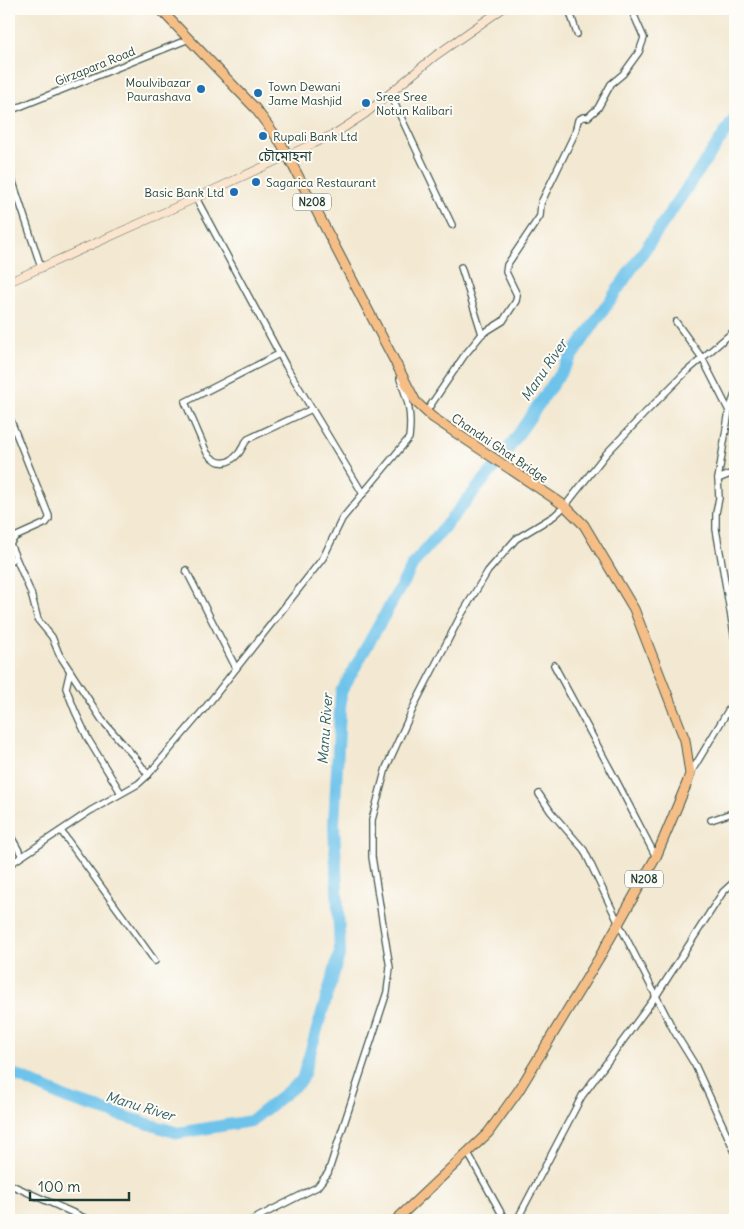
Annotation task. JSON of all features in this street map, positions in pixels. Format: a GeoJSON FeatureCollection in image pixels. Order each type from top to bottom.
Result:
{"type":"FeatureCollection","features":[{"type":"Feature","properties":{"kind":"highway","name":"N208"},"geometry":{"type":"LineString","coordinates":[[162,11],[255,108],[281,143],[416,402],[429,414]]}},
{"type":"Feature","properties":{"kind":"highway","name":"Chandni Ghat Bridge"},"geometry":{"type":"LineString","coordinates":[[429,414],[565,506]]}},
{"type":"Feature","properties":{"kind":"highway","name":"N208"},"geometry":{"type":"LineString","coordinates":[[396,1220],[488,1133],[519,1090],[619,924],[656,858],[690,774],[685,740],[634,609],[584,525],[565,506]]}},
{"type":"Feature","properties":{"kind":"main road"},"geometry":{"type":"LineString","coordinates":[[9,282],[336,133],[365,114],[435,56],[502,9]]}},
{"type":"Feature","properties":{"kind":"street"},"geometry":{"type":"LineString","coordinates":[[162,11],[176,9]]}},
{"type":"Feature","properties":{"kind":"street"},"geometry":{"type":"LineString","coordinates":[[568,9],[577,34]]}},
{"type":"Feature","properties":{"kind":"street"},"geometry":{"type":"LineString","coordinates":[[429,414],[464,356],[482,334],[503,321],[516,301],[517,295],[506,272],[508,265],[540,216],[541,203],[575,132],[578,120],[588,117],[598,108],[611,84],[623,74],[639,52],[644,38],[632,9]]}},
{"type":"Feature","properties":{"kind":"street","name":"Girzapara Road"},"geometry":{"type":"LineString","coordinates":[[9,111],[189,39]]}},
{"type":"Feature","properties":{"kind":"street"},"geometry":{"type":"LineString","coordinates":[[390,94],[452,225]]}},
{"type":"Feature","properties":{"kind":"street"},"geometry":{"type":"LineString","coordinates":[[9,170],[41,267]]}},
{"type":"Feature","properties":{"kind":"street"},"geometry":{"type":"LineString","coordinates":[[196,198],[279,354],[363,494]]}},
{"type":"Feature","properties":{"kind":"street"},"geometry":{"type":"LineString","coordinates":[[461,268],[482,334]]}},
{"type":"Feature","properties":{"kind":"street"},"geometry":{"type":"LineString","coordinates":[[676,322],[702,358],[729,411]]}},
{"type":"Feature","properties":{"kind":"street"},"geometry":{"type":"LineString","coordinates":[[252,1220],[317,1187],[328,1173],[387,992],[390,968],[372,857],[372,820],[386,768],[416,702],[460,618],[488,572],[516,539],[554,516],[565,506],[605,455],[685,372],[735,331]]}},
{"type":"Feature","properties":{"kind":"street"},"geometry":{"type":"LineString","coordinates":[[279,354],[189,398],[185,402],[208,453],[213,460],[224,462],[232,459],[240,452],[248,439],[312,409]]}},
{"type":"Feature","properties":{"kind":"street"},"geometry":{"type":"LineString","coordinates":[[9,865],[90,811],[138,784],[148,775],[204,708],[323,558],[342,519],[408,438],[410,424],[409,405],[393,358]]}},
{"type":"Feature","properties":{"kind":"street"},"geometry":{"type":"LineString","coordinates":[[735,394],[729,411],[718,479],[719,498],[716,513],[716,529],[735,640]]}},
{"type":"Feature","properties":{"kind":"street"},"geometry":{"type":"LineString","coordinates":[[9,416],[49,516],[46,522],[15,537],[10,544],[31,593],[38,620],[52,637],[59,654],[102,720],[148,775]]}},
{"type":"Feature","properties":{"kind":"street"},"geometry":{"type":"LineString","coordinates":[[718,479],[735,472]]}},
{"type":"Feature","properties":{"kind":"street"},"geometry":{"type":"LineString","coordinates":[[9,562],[15,557]]}},
{"type":"Feature","properties":{"kind":"street"},"geometry":{"type":"LineString","coordinates":[[186,570],[236,668]]}},
{"type":"Feature","properties":{"kind":"street"},"geometry":{"type":"LineString","coordinates":[[554,665],[656,858]]}},
{"type":"Feature","properties":{"kind":"street"},"geometry":{"type":"LineString","coordinates":[[70,671],[66,688],[75,711],[88,739],[121,794]]}},
{"type":"Feature","properties":{"kind":"street"},"geometry":{"type":"LineString","coordinates":[[690,774],[732,704],[735,688]]}},
{"type":"Feature","properties":{"kind":"street"},"geometry":{"type":"LineString","coordinates":[[539,794],[551,812],[581,845],[674,1031],[695,1065],[735,1152]]}},
{"type":"Feature","properties":{"kind":"street"},"geometry":{"type":"LineString","coordinates":[[711,820],[735,812]]}},
{"type":"Feature","properties":{"kind":"street"},"geometry":{"type":"LineString","coordinates":[[60,831],[155,961]]}},
{"type":"Feature","properties":{"kind":"street"},"geometry":{"type":"LineString","coordinates":[[9,833],[22,856]]}},
{"type":"Feature","properties":{"kind":"street"},"geometry":{"type":"LineString","coordinates":[[517,1220],[582,1096],[656,996],[723,892],[735,881]]}},
{"type":"Feature","properties":{"kind":"street"},"geometry":{"type":"LineString","coordinates":[[468,1153],[504,1220]]}},
{"type":"Feature","properties":{"kind":"street"},"geometry":{"type":"LineString","coordinates":[[9,1184],[89,1220]]}},
{"type":"Feature","properties":{"kind":"waterway","name":"Manu River"},"geometry":{"type":"LineString","coordinates":[[9,1072],[68,1099],[178,1133],[251,1121],[302,1080],[340,952],[334,825],[341,692],[414,563],[500,461],[735,118]]}},
{"type":"Feature","properties":{"kind":"place","name":"Moulvibazar Paurashava"},"geometry":{"type":"Point","coordinates":[201,89]}},
{"type":"Feature","properties":{"kind":"place","name":"Town Dewani Jame Mashjid"},"geometry":{"type":"Point","coordinates":[258,93]}},
{"type":"Feature","properties":{"kind":"place","name":"Sree Sree Notun Kalibari"},"geometry":{"type":"Point","coordinates":[366,103]}},
{"type":"Feature","properties":{"kind":"place","name":"Rupali Bank Ltd"},"geometry":{"type":"Point","coordinates":[263,136]}},
{"type":"Feature","properties":{"kind":"place","name":"Sagarica Restaurant"},"geometry":{"type":"Point","coordinates":[256,182]}},
{"type":"Feature","properties":{"kind":"place","name":"Basic Bank Ltd"},"geometry":{"type":"Point","coordinates":[234,192]}},
{"type":"Feature","properties":{"kind":"district","name":"চৌমোহনা"},"geometry":{"type":"Point","coordinates":[285,156]}}]}
